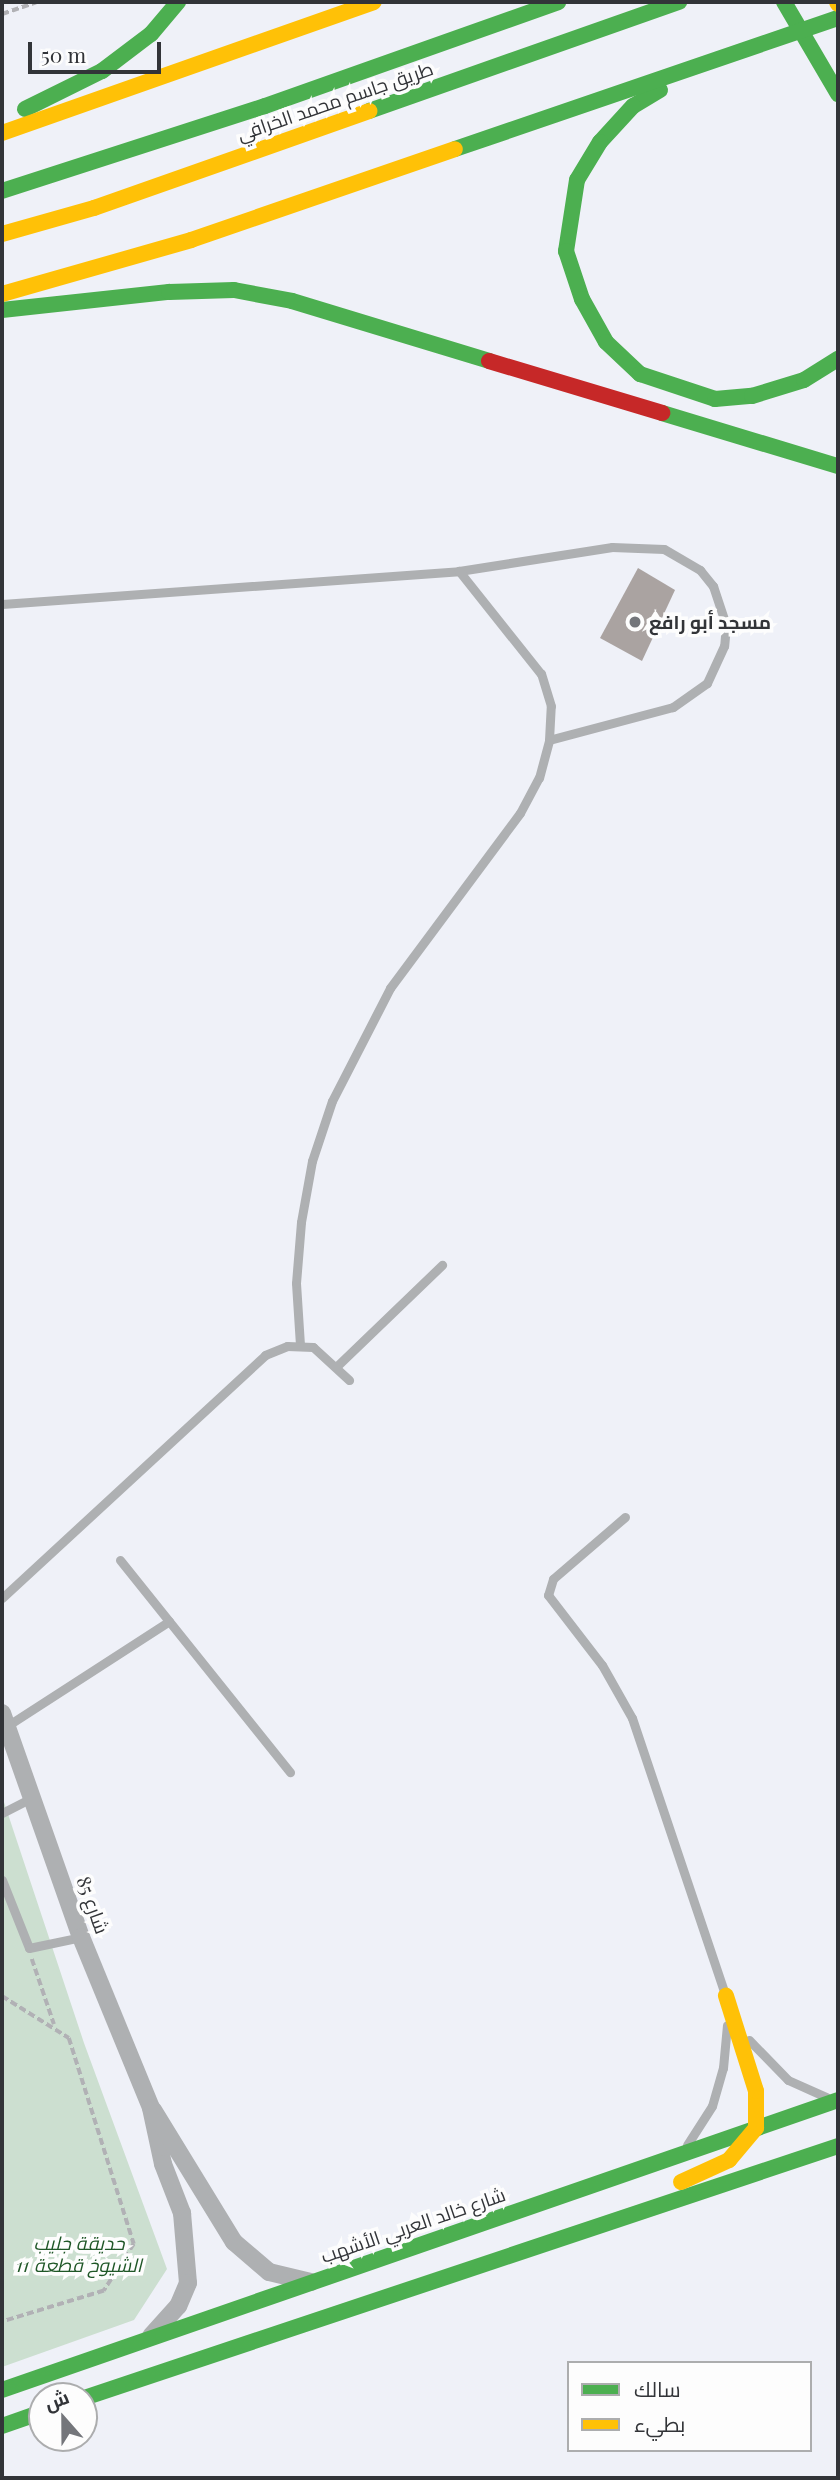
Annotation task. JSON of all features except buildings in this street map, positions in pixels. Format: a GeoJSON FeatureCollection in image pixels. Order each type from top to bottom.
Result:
{"type":"FeatureCollection","features":[{"type":"Feature","properties":{"kind":"main road"},"geometry":{"type":"LineString","coordinates":[[2,117],[53,99],[102,71],[150,34],[178,2]]}},
{"type":"Feature","properties":{"kind":"main road"},"geometry":{"type":"LineString","coordinates":[[2,133],[374,2]]}},
{"type":"Feature","properties":{"kind":"main road","name":"طريق جاسم محمد الخرافي"},"geometry":{"type":"LineString","coordinates":[[2,191],[265,106],[558,2]]}},
{"type":"Feature","properties":{"kind":"main road","name":"طريق جاسم محمد الخرافي"},"geometry":{"type":"LineString","coordinates":[[2,234],[94,208],[680,2]]}},
{"type":"Feature","properties":{"kind":"main road"},"geometry":{"type":"LineString","coordinates":[[784,2],[838,94]]}},
{"type":"Feature","properties":{"kind":"main road"},"geometry":{"type":"LineString","coordinates":[[2,294],[191,240],[746,52],[838,18]]}},
{"type":"Feature","properties":{"kind":"main road"},"geometry":{"type":"LineString","coordinates":[[703,65],[633,106],[600,142],[577,180],[566,251],[582,299],[606,342],[640,374],[715,399],[752,396],[804,380],[838,359]]}},
{"type":"Feature","properties":{"kind":"main road"},"geometry":{"type":"LineString","coordinates":[[825,72],[838,103]]}},
{"type":"Feature","properties":{"kind":"main road"},"geometry":{"type":"LineString","coordinates":[[2,310],[169,292],[234,290],[292,301],[838,466]]}},
{"type":"Feature","properties":{"kind":"main road"},"geometry":{"type":"LineString","coordinates":[[537,2248],[609,2208],[707,2174],[729,2160],[756,2128],[757,2091],[726,1996]]}},
{"type":"Feature","properties":{"kind":"main road","name":"شارع خالد العربي الأشهب"},"geometry":{"type":"LineString","coordinates":[[2,2390],[838,2100]]}},
{"type":"Feature","properties":{"kind":"main road"},"geometry":{"type":"LineString","coordinates":[[98,2393],[838,2146]]}},
{"type":"Feature","properties":{"kind":"main road"},"geometry":{"type":"LineString","coordinates":[[2,2426],[28,2417]]}},
{"type":"Feature","properties":{"kind":"street","name":"شارع 85"},"geometry":{"type":"LineString","coordinates":[[4,1720],[81,1937],[151,2108],[163,2164],[181,2213],[189,2272],[178,2306],[145,2342]]}},
{"type":"Feature","properties":{"kind":"street","name":"شارع 85"},"geometry":{"type":"LineString","coordinates":[[151,2108],[242,2250],[269,2272],[314,2282]]}},
{"type":"Feature","properties":{"kind":"lane"},"geometry":{"type":"LineString","coordinates":[[2,604],[459,571],[589,550],[638,547],[683,557],[713,586],[726,625],[724,646],[712,674],[692,697],[673,707],[549,740]]}},
{"type":"Feature","properties":{"kind":"lane"},"geometry":{"type":"LineString","coordinates":[[300,1345],[296,1283],[301,1222],[312,1161],[332,1101],[390,988],[520,813],[539,778],[549,740],[551,706],[541,674],[459,571]]}},
{"type":"Feature","properties":{"kind":"lane"},"geometry":{"type":"LineString","coordinates":[[337,1366],[442,1265]]}},
{"type":"Feature","properties":{"kind":"lane"},"geometry":{"type":"LineString","coordinates":[[2,1598],[265,1355],[300,1345],[325,1354],[349,1380]]}},
{"type":"Feature","properties":{"kind":"lane"},"geometry":{"type":"LineString","coordinates":[[625,1517],[553,1579],[548,1595],[602,1665],[632,1718],[726,1996],[750,2041],[773,2069],[804,2089],[838,2100]]}},
{"type":"Feature","properties":{"kind":"lane"},"geometry":{"type":"LineString","coordinates":[[120,1560],[290,1772]]}},
{"type":"Feature","properties":{"kind":"lane"},"geometry":{"type":"LineString","coordinates":[[4,1720],[169,1621]]}},
{"type":"Feature","properties":{"kind":"lane"},"geometry":{"type":"LineString","coordinates":[[2,1813],[33,1798]]}},
{"type":"Feature","properties":{"kind":"lane"},"geometry":{"type":"LineString","coordinates":[[2,1880],[29,1948],[81,1937]]}},
{"type":"Feature","properties":{"kind":"lane"},"geometry":{"type":"LineString","coordinates":[[677,2156],[704,2124],[715,2098],[726,2043],[726,1996]]}},
{"type":"Feature","properties":{"kind":"path"},"geometry":{"type":"LineString","coordinates":[[2,14],[36,2]]}},
{"type":"Feature","properties":{"kind":"path"},"geometry":{"type":"LineString","coordinates":[[29,1948],[55,2026]]}},
{"type":"Feature","properties":{"kind":"path"},"geometry":{"type":"LineString","coordinates":[[2,1996],[55,2026],[69,2038],[79,2060],[134,2244],[104,2291],[2,2322]]}},
{"type":"Feature","properties":{"kind":"green space","name":"حديقة جليب الشيوخ قطعة 11"},"geometry":{"type":"Polygon","coordinates":[[[2,1796],[84,2043],[167,2269],[134,2320],[2,2367],[2,1796]]]}},
{"type":"Feature","properties":{"kind":"traffic: fast"},"geometry":{"type":"LineString","coordinates":[[25,109],[102,71],[151,34],[178,2]]}},
{"type":"Feature","properties":{"kind":"traffic: fast"},"geometry":{"type":"LineString","coordinates":[[2,191],[265,106],[558,2]]}},
{"type":"Feature","properties":{"kind":"traffic: fast"},"geometry":{"type":"LineString","coordinates":[[369,111],[679,2]]}},
{"type":"Feature","properties":{"kind":"traffic: fast"},"geometry":{"type":"LineString","coordinates":[[784,2],[838,94]]}},
{"type":"Feature","properties":{"kind":"traffic: fast"},"geometry":{"type":"LineString","coordinates":[[455,149],[838,18]]}},
{"type":"Feature","properties":{"kind":"traffic: fast"},"geometry":{"type":"LineString","coordinates":[[660,90],[633,106],[600,142],[577,180],[566,251],[582,299],[606,342],[640,374],[715,399],[752,396],[804,380],[838,359]]}},
{"type":"Feature","properties":{"kind":"traffic: fast"},"geometry":{"type":"LineString","coordinates":[[2,310],[169,292],[234,290],[292,301],[489,361]]}},
{"type":"Feature","properties":{"kind":"traffic: fast"},"geometry":{"type":"LineString","coordinates":[[662,413],[838,466]]}},
{"type":"Feature","properties":{"kind":"traffic: fast"},"geometry":{"type":"LineString","coordinates":[[2,2390],[838,2100]]}},
{"type":"Feature","properties":{"kind":"traffic: fast"},"geometry":{"type":"LineString","coordinates":[[98,2393],[838,2146]]}},
{"type":"Feature","properties":{"kind":"traffic: fast"},"geometry":{"type":"LineString","coordinates":[[2,2426],[28,2417]]}},
{"type":"Feature","properties":{"kind":"traffic: slow"},"geometry":{"type":"LineString","coordinates":[[2,133],[374,2]]}},
{"type":"Feature","properties":{"kind":"traffic: slow"},"geometry":{"type":"LineString","coordinates":[[2,234],[94,208],[369,111]]}},
{"type":"Feature","properties":{"kind":"traffic: slow"},"geometry":{"type":"LineString","coordinates":[[2,294],[191,240],[455,149]]}},
{"type":"Feature","properties":{"kind":"traffic: slow"},"geometry":{"type":"LineString","coordinates":[[681,2182],[729,2160],[756,2128],[756,2091],[726,1996]]}},
{"type":"Feature","properties":{"kind":"traffic: jam"},"geometry":{"type":"LineString","coordinates":[[489,361],[662,413]]}},
{"type":"Feature","properties":{"kind":"place","name":"مسجد أبو رافع"},"geometry":{"type":"Point","coordinates":[635,622]}}]}
